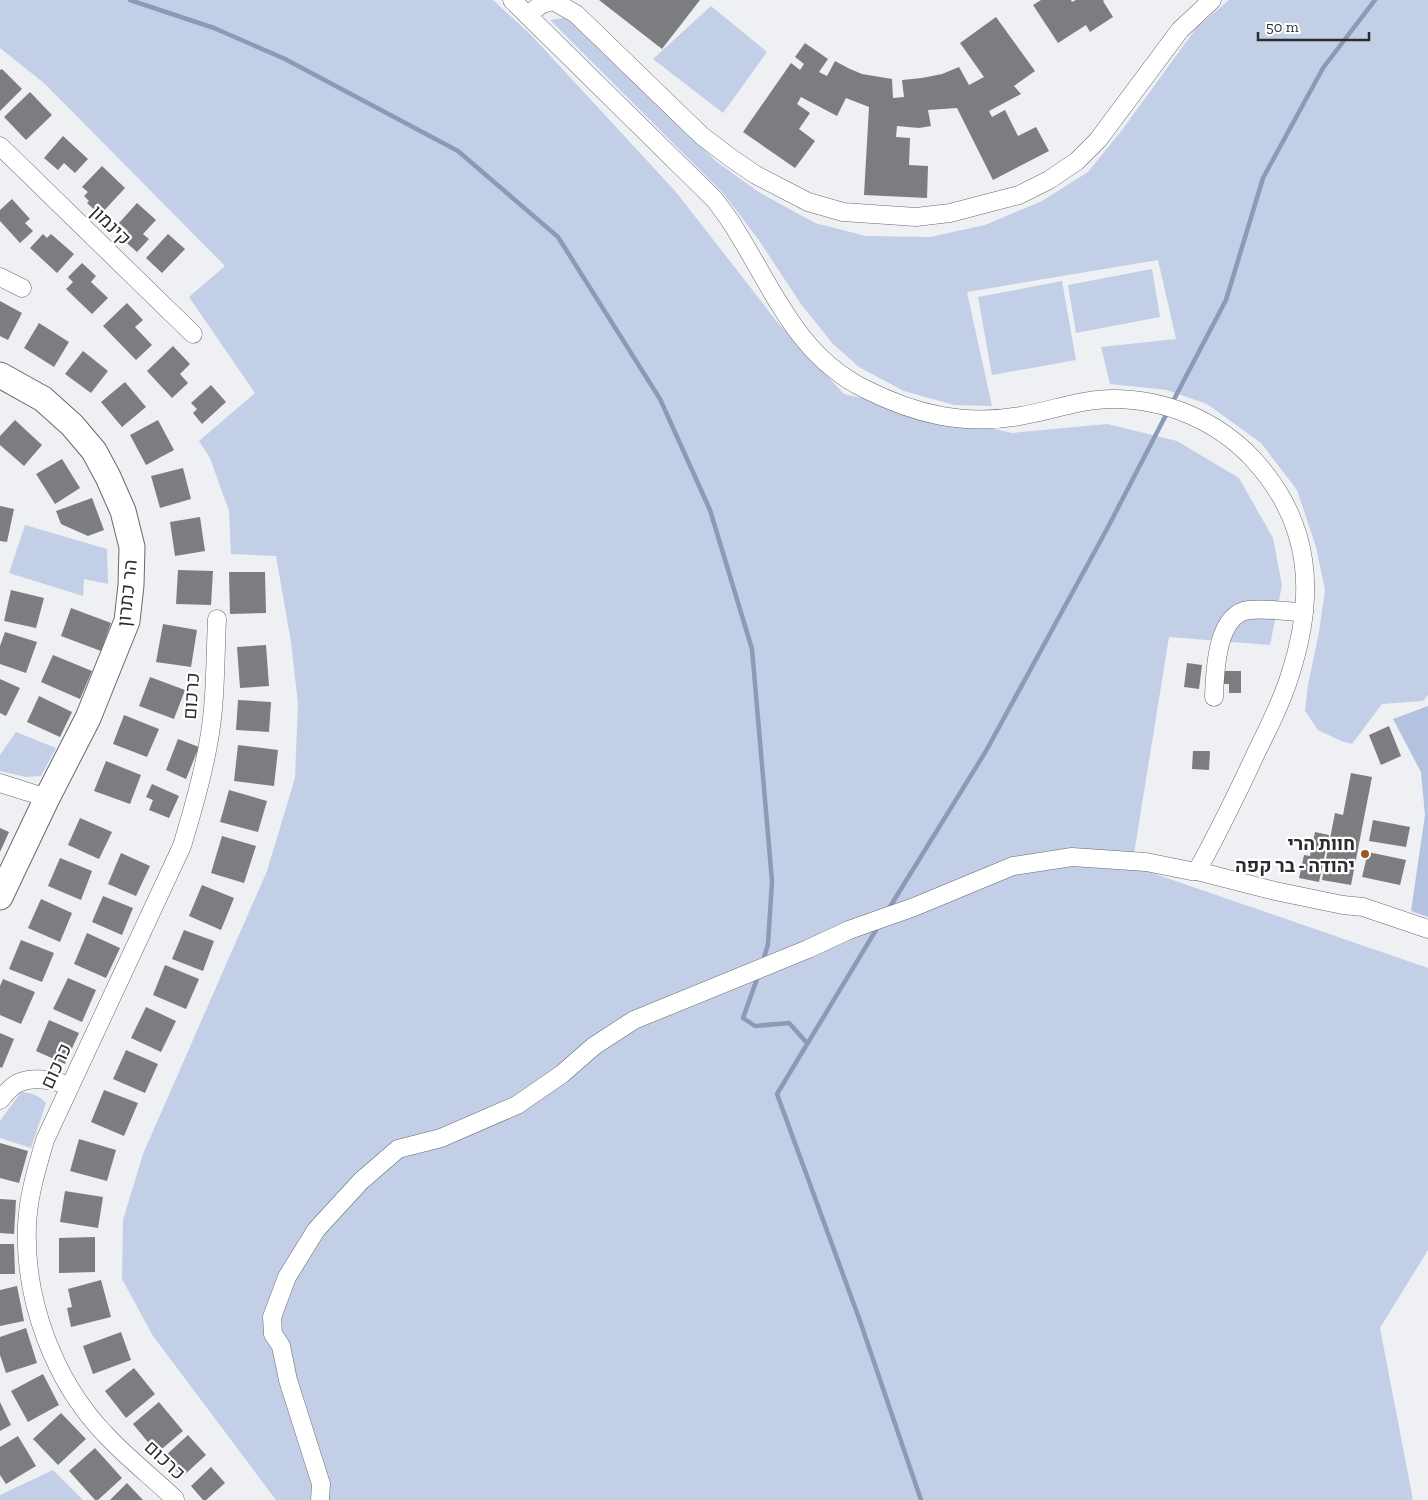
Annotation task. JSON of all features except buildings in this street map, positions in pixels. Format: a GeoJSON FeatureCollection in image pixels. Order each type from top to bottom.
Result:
{"type":"FeatureCollection","features":[{"type":"Feature","properties":{"kind":"street"},"geometry":{"type":"LineString","coordinates":[[512,0],[715,200],[737,231],[798,334],[832,369],[862,388],[905,407],[939,416],[976,420],[1010,417],[1078,403],[1111,399],[1146,401],[1183,412],[1216,428],[1242,448],[1268,475],[1289,511],[1302,550],[1306,594],[1301,633],[1290,677],[1227,814],[1197,871]]}},
{"type":"Feature","properties":{"kind":"street"},"geometry":{"type":"LineString","coordinates":[[527,15],[542,4],[553,1],[576,14],[702,136],[756,175],[784,190],[808,202],[842,212],[916,216],[950,213],[1019,195],[1049,180],[1076,161],[1098,140],[1180,30],[1212,0]]}},
{"type":"Feature","properties":{"kind":"street","name":"קינמון"},"geometry":{"type":"LineString","coordinates":[[0,146],[192,334]]}},
{"type":"Feature","properties":{"kind":"street"},"geometry":{"type":"LineString","coordinates":[[0,277],[22,288]]}},
{"type":"Feature","properties":{"kind":"street","name":"הר כתרון"},"geometry":{"type":"LineString","coordinates":[[0,375],[43,399],[72,425],[94,451],[123,511],[132,547],[132,585],[127,621],[88,718],[0,897]]}},
{"type":"Feature","properties":{"kind":"street"},"geometry":{"type":"LineString","coordinates":[[1214,697],[1216,658],[1226,627],[1235,615],[1248,610],[1304,612]]}},
{"type":"Feature","properties":{"kind":"street","name":"כרכום"},"geometry":{"type":"LineString","coordinates":[[175,1499],[105,1434],[76,1399],[57,1366],[34,1300],[27,1264],[27,1224],[31,1188],[45,1140],[173,866],[187,830],[208,744],[213,701],[217,619]]}},
{"type":"Feature","properties":{"kind":"street"},"geometry":{"type":"LineString","coordinates":[[0,783],[47,798]]}},
{"type":"Feature","properties":{"kind":"street"},"geometry":{"type":"LineString","coordinates":[[320,1500],[321,1484],[288,1380],[281,1346],[273,1334],[272,1317],[287,1277],[316,1230],[361,1181],[398,1149],[441,1138],[517,1106],[562,1074],[594,1046],[634,1020],[808,950],[849,930],[914,907],[1013,866],[1072,857],[1146,862],[1197,871],[1285,893],[1343,905],[1363,907],[1428,929]]}},
{"type":"Feature","properties":{"kind":"street"},"geometry":{"type":"LineString","coordinates":[[0,1100],[16,1084],[32,1080],[55,1081],[70,1086]]}},
{"type":"Feature","properties":{"kind":"shaded area"},"geometry":{"type":"Polygon","coordinates":[[[0,0],[493,0],[531,35],[676,192],[778,323],[844,394],[1012,433],[1107,424],[1177,441],[1239,478],[1273,538],[1282,585],[1270,645],[1169,637],[1132,866],[1428,968],[1428,1250],[1380,1328],[1413,1500],[276,1500],[153,1336],[122,1279],[123,1220],[143,1154],[267,871],[295,778],[298,704],[291,642],[276,556],[231,554],[229,511],[210,458],[199,441],[255,393],[189,297],[225,266],[44,83],[0,48],[0,0]]]}},
{"type":"Feature","properties":{"kind":"shaded area"},"geometry":{"type":"Polygon","coordinates":[[[1229,0],[1428,0],[1428,695],[1423,701],[1382,704],[1352,744],[1318,730],[1305,711],[1325,590],[1316,547],[1297,490],[1261,443],[1207,404],[1167,390],[1110,384],[1101,347],[1176,339],[1158,260],[967,292],[992,406],[954,405],[904,391],[859,367],[833,344],[801,304],[758,239],[724,194],[550,20],[563,18],[573,23],[717,162],[760,193],[815,223],[866,236],[930,237],[985,225],[1042,201],[1088,172],[1122,130],[1197,27],[1229,0]]]}},
{"type":"Feature","properties":{"kind":"shaded area"},"geometry":{"type":"Polygon","coordinates":[[[711,6],[767,52],[723,113],[653,59],[711,6]]]}},
{"type":"Feature","properties":{"kind":"shaded area"},"geometry":{"type":"Polygon","coordinates":[[[1152,269],[1160,317],[1076,333],[1068,285],[1152,269]]]}},
{"type":"Feature","properties":{"kind":"shaded area"},"geometry":{"type":"Polygon","coordinates":[[[1062,281],[1076,360],[992,375],[978,297],[1062,281]]]}},
{"type":"Feature","properties":{"kind":"shaded area"},"geometry":{"type":"Polygon","coordinates":[[[25,525],[107,549],[108,584],[84,579],[83,596],[9,573],[25,525]]]}},
{"type":"Feature","properties":{"kind":"shaded area"},"geometry":{"type":"Polygon","coordinates":[[[1428,706],[1428,917],[1411,911],[1425,815],[1421,772],[1393,719],[1428,706]]]}},
{"type":"Feature","properties":{"kind":"shaded area"},"geometry":{"type":"Polygon","coordinates":[[[16,732],[56,748],[41,776],[26,777],[0,771],[0,755],[16,732]]]}},
{"type":"Feature","properties":{"kind":"shaded area"},"geometry":{"type":"Polygon","coordinates":[[[21,1092],[35,1095],[46,1103],[31,1148],[0,1138],[0,1121],[21,1092]]]}},
{"type":"Feature","properties":{"kind":"shaded area"},"geometry":{"type":"Polygon","coordinates":[[[53,1470],[83,1500],[0,1500],[0,1495],[53,1470]]]}},
{"type":"Feature","properties":{"kind":"waterway"},"geometry":{"type":"LineString","coordinates":[[130,0],[214,28],[285,59],[458,151],[558,237],[660,399],[710,510],[752,649],[772,881],[768,944],[763,961]]}},
{"type":"Feature","properties":{"kind":"waterway"},"geometry":{"type":"LineString","coordinates":[[1171,405],[1226,300],[1263,178],[1323,68],[1375,0]]}},
{"type":"Feature","properties":{"kind":"waterway"},"geometry":{"type":"LineString","coordinates":[[888,910],[986,751],[1107,529],[1168,411]]}},
{"type":"Feature","properties":{"kind":"waterway"},"geometry":{"type":"LineString","coordinates":[[879,925],[777,1094],[860,1321],[921,1500]]}},
{"type":"Feature","properties":{"kind":"waterway"},"geometry":{"type":"LineString","coordinates":[[758,976],[743,1018],[755,1026],[789,1023],[807,1043]]}},
{"type":"Feature","properties":{"kind":"place","name":"חוות הרי יהודה - בר קפה"},"geometry":{"type":"Point","coordinates":[1365,854]}}]}
